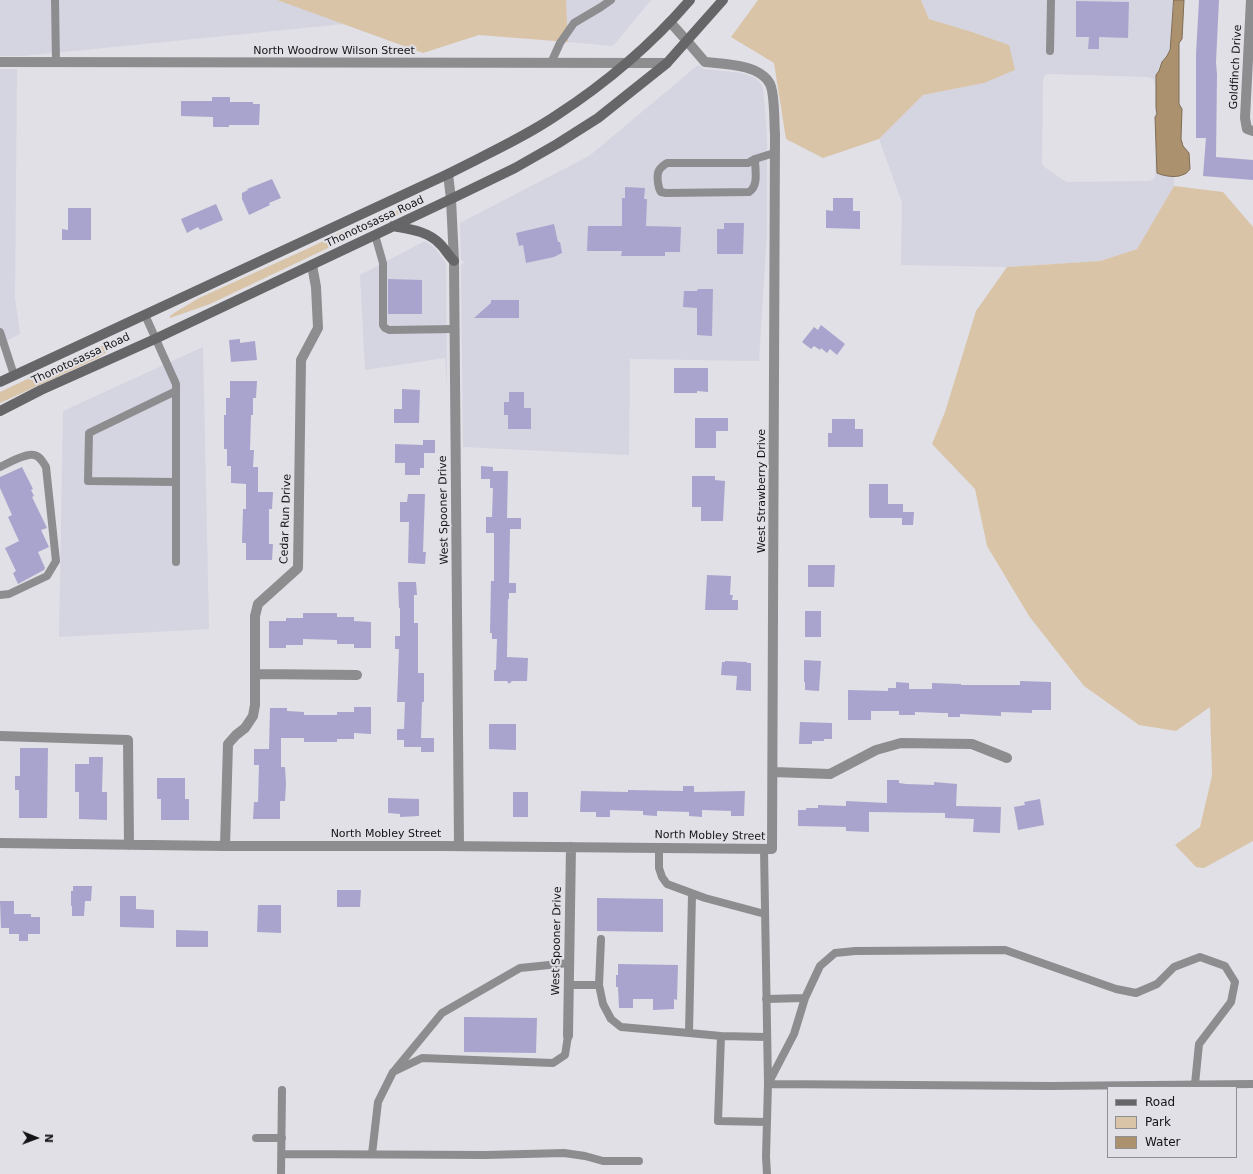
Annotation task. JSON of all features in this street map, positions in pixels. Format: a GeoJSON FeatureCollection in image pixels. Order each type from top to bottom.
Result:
{"type":"FeatureCollection","features":[{"type":"Feature","properties":{"kind":"main road","name":"Thonotosassa Road"},"geometry":{"type":"LineString","coordinates":[[0,382],[448,174],[517,139],[557,115],[596,88],[651,41],[690,0]]}},
{"type":"Feature","properties":{"kind":"main road","name":"Thonotosassa Road"},"geometry":{"type":"LineString","coordinates":[[0,411],[41,390],[155,339],[516,168],[598,118],[667,63],[723,0]]}},
{"type":"Feature","properties":{"kind":"main road"},"geometry":{"type":"LineString","coordinates":[[393,226],[418,231],[429,236],[439,243],[454,261]]}},
{"type":"Feature","properties":{"kind":"street","name":"Goldfinch Drive"},"geometry":{"type":"LineString","coordinates":[[1251,0],[1245,118],[1247,129],[1253,131]]}},
{"type":"Feature","properties":{"kind":"street"},"geometry":{"type":"LineString","coordinates":[[670,22],[688,41]]}},
{"type":"Feature","properties":{"kind":"street","name":"West Strawberry Drive"},"geometry":{"type":"LineString","coordinates":[[688,41],[705,62],[744,67],[757,71],[765,76],[770,85],[775,134],[773,772],[768,849]]}},
{"type":"Feature","properties":{"kind":"street","name":"North Woodrow Wilson Street"},"geometry":{"type":"LineString","coordinates":[[0,62],[667,63]]}},
{"type":"Feature","properties":{"kind":"street","name":"West Spooner Drive"},"geometry":{"type":"LineString","coordinates":[[448,174],[451,199],[454,261],[459,846]]}},
{"type":"Feature","properties":{"kind":"street","name":"Cedar Run Drive"},"geometry":{"type":"LineString","coordinates":[[225,846],[228,744],[236,734],[246,728],[253,716],[255,705],[255,616],[258,604],[298,568],[301,360],[318,328],[316,287],[312,265]]}},
{"type":"Feature","properties":{"kind":"street"},"geometry":{"type":"LineString","coordinates":[[255,674],[357,675]]}},
{"type":"Feature","properties":{"kind":"street"},"geometry":{"type":"LineString","coordinates":[[0,736],[128,740],[129,844]]}},
{"type":"Feature","properties":{"kind":"street"},"geometry":{"type":"LineString","coordinates":[[773,772],[830,774],[876,750],[901,743],[972,744],[1007,758]]}},
{"type":"Feature","properties":{"kind":"street","name":"North Mobley Street"},"geometry":{"type":"LineString","coordinates":[[0,843],[225,846],[459,846],[768,849]]}},
{"type":"Feature","properties":{"kind":"street","name":"West Spooner Drive"},"geometry":{"type":"LineString","coordinates":[[568,1036],[571,847]]}},
{"type":"Feature","properties":{"kind":"lane"},"geometry":{"type":"LineString","coordinates":[[55,0],[56,62]]}},
{"type":"Feature","properties":{"kind":"lane"},"geometry":{"type":"LineString","coordinates":[[551,63],[560,43],[574,23],[611,0]]}},
{"type":"Feature","properties":{"kind":"lane"},"geometry":{"type":"LineString","coordinates":[[1050,51],[1051,0]]}},
{"type":"Feature","properties":{"kind":"lane"},"geometry":{"type":"LineString","coordinates":[[755,159],[755,184],[753,189],[749,192],[666,193],[661,192],[659,189],[658,173],[667,163],[748,163],[755,159],[774,153]]}},
{"type":"Feature","properties":{"kind":"lane"},"geometry":{"type":"LineString","coordinates":[[375,235],[383,263],[383,325],[385,328],[389,330],[454,329]]}},
{"type":"Feature","properties":{"kind":"lane"},"geometry":{"type":"LineString","coordinates":[[145,315],[176,384],[176,562]]}},
{"type":"Feature","properties":{"kind":"lane"},"geometry":{"type":"LineString","coordinates":[[0,332],[14,375]]}},
{"type":"Feature","properties":{"kind":"lane"},"geometry":{"type":"LineString","coordinates":[[176,391],[89,433],[88,481],[176,482]]}},
{"type":"Feature","properties":{"kind":"lane"},"geometry":{"type":"LineString","coordinates":[[0,467],[27,456],[35,455],[41,459],[46,467],[56,561],[47,576],[9,594],[0,595]]}},
{"type":"Feature","properties":{"kind":"lane"},"geometry":{"type":"LineString","coordinates":[[659,848],[659,868],[662,877],[667,884],[705,898],[765,914]]}},
{"type":"Feature","properties":{"kind":"lane"},"geometry":{"type":"LineString","coordinates":[[767,1174],[768,1084],[765,914],[768,849]]}},
{"type":"Feature","properties":{"kind":"lane"},"geometry":{"type":"LineString","coordinates":[[689,1034],[692,894]]}},
{"type":"Feature","properties":{"kind":"lane"},"geometry":{"type":"LineString","coordinates":[[601,939],[599,985],[603,1004],[611,1019],[622,1027],[689,1034],[767,1037]]}},
{"type":"Feature","properties":{"kind":"lane"},"geometry":{"type":"LineString","coordinates":[[768,1084],[794,1034],[805,998],[820,966],[835,953],[855,951],[1005,950],[1116,989],[1136,993],[1157,984],[1174,967],[1200,957],[1225,966],[1235,982],[1231,1002],[1199,1044],[1195,1084]]}},
{"type":"Feature","properties":{"kind":"lane"},"geometry":{"type":"LineString","coordinates":[[372,1154],[378,1102],[393,1072],[442,1013],[520,968],[569,963]]}},
{"type":"Feature","properties":{"kind":"lane"},"geometry":{"type":"LineString","coordinates":[[569,986],[599,985]]}},
{"type":"Feature","properties":{"kind":"lane"},"geometry":{"type":"LineString","coordinates":[[766,999],[805,998]]}},
{"type":"Feature","properties":{"kind":"lane"},"geometry":{"type":"LineString","coordinates":[[393,1072],[422,1058],[554,1063],[565,1055],[568,1036]]}},
{"type":"Feature","properties":{"kind":"lane"},"geometry":{"type":"LineString","coordinates":[[721,1036],[718,1121],[767,1122]]}},
{"type":"Feature","properties":{"kind":"lane"},"geometry":{"type":"LineString","coordinates":[[768,1084],[1051,1086],[1253,1084]]}},
{"type":"Feature","properties":{"kind":"lane"},"geometry":{"type":"LineString","coordinates":[[281,1174],[282,1090]]}},
{"type":"Feature","properties":{"kind":"lane"},"geometry":{"type":"LineString","coordinates":[[256,1138],[282,1138]]}},
{"type":"Feature","properties":{"kind":"lane"},"geometry":{"type":"LineString","coordinates":[[282,1154],[518,1155],[564,1152],[603,1161],[639,1161]]}},
{"type":"Feature","properties":{"kind":"shaded area"},"geometry":{"type":"Polygon","coordinates":[[[0,0],[277,0],[344,24],[24,56],[0,56],[0,0]]]}},
{"type":"Feature","properties":{"kind":"shaded area"},"geometry":{"type":"Polygon","coordinates":[[[566,0],[651,0],[613,46],[568,42],[566,0]]]}},
{"type":"Feature","properties":{"kind":"shaded area"},"geometry":{"type":"Polygon","coordinates":[[[921,0],[1174,0],[1170,50],[1156,75],[1157,114],[1155,118],[1156,153],[1161,175],[1174,176],[1174,186],[1137,249],[1100,261],[1007,267],[901,265],[902,203],[879,139],[923,95],[984,83],[1009,45],[929,19],[921,0]],[[1045,75],[1043,80],[1043,166],[1067,182],[1149,181],[1154,179],[1155,83],[1153,79],[1148,77],[1045,75]]]}},
{"type":"Feature","properties":{"kind":"shaded area"},"geometry":{"type":"Polygon","coordinates":[[[698,65],[704,69],[742,73],[759,81],[763,87],[767,134],[767,234],[759,361],[630,359],[629,455],[463,447],[461,265],[464,263],[461,259],[460,223],[589,156],[698,65]]]}},
{"type":"Feature","properties":{"kind":"shaded area"},"geometry":{"type":"Polygon","coordinates":[[[0,69],[17,69],[15,298],[20,334],[0,344],[0,69]]]}},
{"type":"Feature","properties":{"kind":"shaded area"},"geometry":{"type":"Polygon","coordinates":[[[425,241],[434,247],[446,263],[447,389],[445,358],[365,370],[360,275],[425,241]]]}},
{"type":"Feature","properties":{"kind":"shaded area"},"geometry":{"type":"Polygon","coordinates":[[[203,347],[209,629],[59,637],[63,411],[203,347]]]}},
{"type":"Feature","properties":{"kind":"green space"},"geometry":{"type":"Polygon","coordinates":[[[277,0],[566,0],[568,42],[479,35],[423,53],[277,0]]]}},
{"type":"Feature","properties":{"kind":"green space"},"geometry":{"type":"Polygon","coordinates":[[[758,0],[921,0],[929,19],[1009,45],[1015,70],[984,83],[923,95],[879,139],[823,158],[786,139],[774,63],[731,37],[758,0]]]}},
{"type":"Feature","properties":{"kind":"green space"},"geometry":{"type":"Polygon","coordinates":[[[1174,186],[1223,192],[1253,227],[1253,841],[1204,868],[1196,867],[1175,845],[1200,827],[1212,776],[1210,707],[1176,731],[1139,725],[1084,686],[1029,616],[987,546],[975,489],[932,444],[945,412],[976,311],[1007,267],[1100,261],[1137,249],[1174,186]]]}},
{"type":"Feature","properties":{"kind":"green space"},"geometry":{"type":"Polygon","coordinates":[[[405,208],[410,209],[210,304],[170,318],[170,316],[174,313],[199,298],[343,231],[405,208]]]}},
{"type":"Feature","properties":{"kind":"green space"},"geometry":{"type":"Polygon","coordinates":[[[119,342],[119,344],[98,358],[0,403],[0,392],[93,348],[119,342]]]}},
{"type":"Feature","properties":{"kind":"water"},"geometry":{"type":"Polygon","coordinates":[[[1174,0],[1184,0],[1182,39],[1179,43],[1179,104],[1182,109],[1181,139],[1183,146],[1189,153],[1190,169],[1185,174],[1179,176],[1166,176],[1157,173],[1155,117],[1157,114],[1156,75],[1170,50],[1174,0]]]}},
{"type":"Feature","properties":{"kind":"building"},"geometry":{"type":"Polygon","coordinates":[[[1199,0],[1219,0],[1216,62],[1216,157],[1253,160],[1253,180],[1203,176],[1206,138],[1196,138],[1196,54],[1199,0]]]}},
{"type":"Feature","properties":{"kind":"building"},"geometry":{"type":"Polygon","coordinates":[[[1076,1],[1129,2],[1128,38],[1099,37],[1099,49],[1088,49],[1089,37],[1076,37],[1076,1]]]}},
{"type":"Feature","properties":{"kind":"building"},"geometry":{"type":"Polygon","coordinates":[[[212,97],[230,97],[230,102],[253,102],[253,104],[260,104],[259,125],[229,125],[229,127],[213,127],[213,117],[181,116],[181,101],[212,101],[212,97]]]}},
{"type":"Feature","properties":{"kind":"building"},"geometry":{"type":"Polygon","coordinates":[[[272,179],[281,198],[269,203],[270,205],[249,215],[242,199],[242,193],[248,190],[247,189],[272,179]]]}},
{"type":"Feature","properties":{"kind":"building"},"geometry":{"type":"Polygon","coordinates":[[[625,187],[645,188],[644,199],[647,199],[646,226],[681,227],[680,252],[665,252],[665,256],[621,256],[622,251],[587,251],[588,226],[622,226],[622,198],[625,198],[625,187]]]}},
{"type":"Feature","properties":{"kind":"building"},"geometry":{"type":"Polygon","coordinates":[[[833,198],[853,198],[853,211],[860,211],[860,229],[826,228],[826,210],[833,211],[833,198]]]}},
{"type":"Feature","properties":{"kind":"building"},"geometry":{"type":"Polygon","coordinates":[[[216,204],[223,220],[200,230],[198,227],[187,233],[181,219],[216,204]]]}},
{"type":"Feature","properties":{"kind":"building"},"geometry":{"type":"Polygon","coordinates":[[[68,208],[91,208],[91,240],[62,240],[62,229],[68,230],[68,208]]]}},
{"type":"Feature","properties":{"kind":"building"},"geometry":{"type":"Polygon","coordinates":[[[724,223],[744,223],[743,254],[717,254],[717,229],[724,229],[724,223]]]}},
{"type":"Feature","properties":{"kind":"building"},"geometry":{"type":"Polygon","coordinates":[[[554,224],[562,253],[554,257],[526,263],[523,245],[519,246],[516,233],[554,224]]]}},
{"type":"Feature","properties":{"kind":"building"},"geometry":{"type":"Polygon","coordinates":[[[388,279],[422,280],[422,314],[388,314],[388,279]]]}},
{"type":"Feature","properties":{"kind":"building"},"geometry":{"type":"Polygon","coordinates":[[[698,289],[713,289],[712,336],[697,335],[697,308],[683,307],[684,291],[697,291],[698,289]]]}},
{"type":"Feature","properties":{"kind":"building"},"geometry":{"type":"Polygon","coordinates":[[[491,300],[519,300],[519,318],[474,318],[491,303],[491,300]]]}},
{"type":"Feature","properties":{"kind":"building"},"geometry":{"type":"Polygon","coordinates":[[[821,325],[845,344],[837,355],[830,349],[827,353],[821,348],[820,350],[814,346],[811,349],[802,342],[814,327],[818,330],[821,325]]]}},
{"type":"Feature","properties":{"kind":"building"},"geometry":{"type":"Polygon","coordinates":[[[240,339],[240,343],[255,341],[257,360],[231,362],[229,340],[240,339]]]}},
{"type":"Feature","properties":{"kind":"building"},"geometry":{"type":"Polygon","coordinates":[[[674,368],[708,368],[708,392],[697,391],[697,393],[674,393],[674,368]]]}},
{"type":"Feature","properties":{"kind":"building"},"geometry":{"type":"Polygon","coordinates":[[[230,381],[257,381],[256,398],[253,398],[253,415],[251,415],[250,450],[254,450],[253,467],[258,467],[258,492],[273,492],[272,509],[269,509],[269,544],[273,544],[272,560],[246,560],[246,543],[242,543],[243,509],[246,509],[246,484],[231,483],[231,466],[227,466],[227,449],[224,449],[224,415],[226,415],[226,398],[230,398],[230,381]]]}},
{"type":"Feature","properties":{"kind":"building"},"geometry":{"type":"Polygon","coordinates":[[[402,389],[420,390],[419,423],[394,423],[394,409],[402,409],[402,389]]]}},
{"type":"Feature","properties":{"kind":"building"},"geometry":{"type":"Polygon","coordinates":[[[509,392],[524,392],[524,408],[531,408],[531,429],[508,429],[508,415],[504,415],[504,402],[509,402],[509,392]]]}},
{"type":"Feature","properties":{"kind":"building"},"geometry":{"type":"Polygon","coordinates":[[[695,418],[728,418],[728,431],[716,431],[716,448],[695,448],[695,418]]]}},
{"type":"Feature","properties":{"kind":"building"},"geometry":{"type":"Polygon","coordinates":[[[832,419],[855,419],[855,429],[863,429],[863,447],[828,447],[828,433],[832,433],[832,419]]]}},
{"type":"Feature","properties":{"kind":"building"},"geometry":{"type":"Polygon","coordinates":[[[423,440],[435,440],[435,453],[424,453],[424,468],[420,468],[420,475],[405,475],[405,463],[395,463],[395,444],[423,445],[423,440]]]}},
{"type":"Feature","properties":{"kind":"building"},"geometry":{"type":"Polygon","coordinates":[[[481,466],[493,467],[493,471],[508,471],[507,518],[521,518],[521,529],[510,529],[509,583],[516,583],[516,593],[509,593],[508,599],[507,657],[528,658],[527,681],[512,681],[509,684],[507,681],[494,681],[494,670],[496,670],[497,639],[492,639],[492,633],[490,633],[491,581],[494,581],[494,533],[486,533],[486,517],[492,517],[493,488],[490,488],[490,479],[481,479],[481,466]]]}},
{"type":"Feature","properties":{"kind":"building"},"geometry":{"type":"Polygon","coordinates":[[[22,467],[33,489],[31,490],[34,496],[32,497],[47,528],[41,530],[49,547],[38,552],[45,568],[44,570],[18,584],[13,573],[16,571],[5,548],[19,541],[8,517],[12,515],[0,488],[0,477],[22,467]]]}},
{"type":"Feature","properties":{"kind":"building"},"geometry":{"type":"Polygon","coordinates":[[[692,476],[715,476],[715,480],[725,481],[723,521],[701,521],[701,507],[692,507],[692,476]]]}},
{"type":"Feature","properties":{"kind":"building"},"geometry":{"type":"Polygon","coordinates":[[[869,484],[888,484],[888,504],[903,504],[903,512],[914,512],[913,525],[902,525],[902,518],[870,518],[869,484]]]}},
{"type":"Feature","properties":{"kind":"building"},"geometry":{"type":"Polygon","coordinates":[[[408,494],[425,494],[423,552],[426,552],[425,564],[408,563],[409,522],[400,522],[400,502],[407,502],[408,494]]]}},
{"type":"Feature","properties":{"kind":"building"},"geometry":{"type":"Polygon","coordinates":[[[808,565],[835,565],[834,587],[808,587],[808,565]]]}},
{"type":"Feature","properties":{"kind":"building"},"geometry":{"type":"Polygon","coordinates":[[[707,575],[731,576],[730,595],[733,595],[732,600],[738,600],[738,610],[705,610],[707,575]]]}},
{"type":"Feature","properties":{"kind":"building"},"geometry":{"type":"Polygon","coordinates":[[[398,582],[416,582],[417,595],[414,595],[414,623],[418,623],[418,673],[424,673],[424,702],[422,702],[421,738],[434,738],[434,752],[421,752],[421,747],[404,747],[404,740],[397,740],[397,729],[404,729],[405,702],[397,702],[399,649],[395,649],[395,636],[400,636],[398,582]]]}},
{"type":"Feature","properties":{"kind":"building"},"geometry":{"type":"Polygon","coordinates":[[[805,611],[821,611],[821,637],[805,637],[805,611]]]}},
{"type":"Feature","properties":{"kind":"building"},"geometry":{"type":"Polygon","coordinates":[[[303,613],[337,613],[337,617],[354,617],[354,621],[371,622],[371,648],[354,648],[354,644],[337,644],[337,640],[303,639],[303,645],[286,645],[286,648],[269,648],[269,621],[286,621],[286,618],[303,618],[303,613]]]}},
{"type":"Feature","properties":{"kind":"building"},"geometry":{"type":"Polygon","coordinates":[[[804,660],[821,661],[819,691],[805,690],[804,660]]]}},
{"type":"Feature","properties":{"kind":"building"},"geometry":{"type":"Polygon","coordinates":[[[722,662],[751,663],[751,691],[736,690],[737,676],[721,675],[722,662]]]}},
{"type":"Feature","properties":{"kind":"building"},"geometry":{"type":"Polygon","coordinates":[[[1020,681],[1051,682],[1051,710],[1032,710],[1032,713],[1001,712],[1001,716],[960,714],[960,717],[948,717],[948,713],[915,712],[915,715],[899,715],[899,711],[871,711],[871,720],[848,720],[848,690],[888,691],[888,688],[896,688],[896,682],[909,683],[909,689],[932,689],[932,683],[961,685],[1020,685],[1020,681]]]}},
{"type":"Feature","properties":{"kind":"building"},"geometry":{"type":"Polygon","coordinates":[[[354,707],[371,707],[371,734],[354,733],[354,739],[337,739],[337,742],[304,742],[304,738],[281,738],[281,767],[285,767],[286,784],[285,801],[280,801],[280,819],[253,819],[254,802],[258,802],[259,765],[254,765],[254,749],[269,749],[270,708],[287,708],[287,711],[304,712],[304,715],[337,715],[337,712],[354,712],[354,707]]]}},
{"type":"Feature","properties":{"kind":"building"},"geometry":{"type":"Polygon","coordinates":[[[800,722],[832,723],[832,739],[812,741],[812,744],[799,744],[800,722]]]}},
{"type":"Feature","properties":{"kind":"building"},"geometry":{"type":"Polygon","coordinates":[[[489,724],[516,724],[516,750],[489,749],[489,724]]]}},
{"type":"Feature","properties":{"kind":"building"},"geometry":{"type":"Polygon","coordinates":[[[20,748],[48,748],[47,818],[19,818],[19,790],[15,790],[15,776],[20,776],[20,748]]]}},
{"type":"Feature","properties":{"kind":"building"},"geometry":{"type":"Polygon","coordinates":[[[89,757],[103,757],[102,792],[107,792],[107,820],[79,819],[79,792],[75,792],[75,764],[89,764],[89,757]]]}},
{"type":"Feature","properties":{"kind":"building"},"geometry":{"type":"Polygon","coordinates":[[[157,778],[185,778],[185,799],[189,799],[189,820],[161,820],[161,799],[157,799],[157,778]]]}},
{"type":"Feature","properties":{"kind":"building"},"geometry":{"type":"Polygon","coordinates":[[[887,780],[899,780],[899,783],[906,784],[934,785],[934,782],[957,784],[956,806],[1001,807],[1000,833],[973,832],[974,819],[945,818],[945,813],[869,812],[869,832],[846,831],[846,827],[798,826],[798,810],[818,808],[818,805],[846,806],[846,801],[887,803],[887,780]]]}},
{"type":"Feature","properties":{"kind":"building"},"geometry":{"type":"Polygon","coordinates":[[[683,786],[694,786],[694,792],[745,791],[744,816],[731,816],[731,811],[702,810],[702,817],[689,816],[689,812],[657,811],[657,816],[643,815],[643,811],[610,810],[610,817],[596,817],[596,812],[580,812],[581,791],[683,791],[683,786]]]}},
{"type":"Feature","properties":{"kind":"building"},"geometry":{"type":"Polygon","coordinates":[[[513,792],[528,792],[528,817],[513,817],[513,792]]]}},
{"type":"Feature","properties":{"kind":"building"},"geometry":{"type":"Polygon","coordinates":[[[388,798],[419,799],[419,816],[400,817],[400,814],[388,813],[388,798]]]}},
{"type":"Feature","properties":{"kind":"building"},"geometry":{"type":"Polygon","coordinates":[[[1040,799],[1044,825],[1018,830],[1014,807],[1025,805],[1024,802],[1040,799]]]}},
{"type":"Feature","properties":{"kind":"building"},"geometry":{"type":"Polygon","coordinates":[[[73,886],[92,886],[91,901],[85,901],[84,916],[72,916],[71,891],[73,891],[73,886]]]}},
{"type":"Feature","properties":{"kind":"building"},"geometry":{"type":"Polygon","coordinates":[[[337,890],[361,890],[360,907],[337,907],[337,890]]]}},
{"type":"Feature","properties":{"kind":"building"},"geometry":{"type":"Polygon","coordinates":[[[120,896],[136,896],[136,909],[154,910],[154,928],[120,927],[120,896]]]}},
{"type":"Feature","properties":{"kind":"building"},"geometry":{"type":"Polygon","coordinates":[[[597,898],[663,899],[663,932],[597,931],[597,898]]]}},
{"type":"Feature","properties":{"kind":"building"},"geometry":{"type":"Polygon","coordinates":[[[0,901],[14,901],[14,914],[31,914],[31,917],[40,917],[40,934],[28,934],[28,941],[19,941],[19,934],[9,934],[9,928],[1,928],[0,901]]]}},
{"type":"Feature","properties":{"kind":"building"},"geometry":{"type":"Polygon","coordinates":[[[258,905],[281,905],[281,933],[257,932],[258,905]]]}},
{"type":"Feature","properties":{"kind":"building"},"geometry":{"type":"Polygon","coordinates":[[[176,930],[208,931],[208,947],[176,947],[176,930]]]}},
{"type":"Feature","properties":{"kind":"building"},"geometry":{"type":"Polygon","coordinates":[[[618,964],[678,965],[677,1000],[674,999],[674,1009],[653,1010],[653,999],[633,999],[633,1008],[619,1008],[618,987],[616,987],[618,964]]]}},
{"type":"Feature","properties":{"kind":"building"},"geometry":{"type":"Polygon","coordinates":[[[464,1017],[537,1018],[536,1053],[464,1052],[464,1017]]]}}]}
